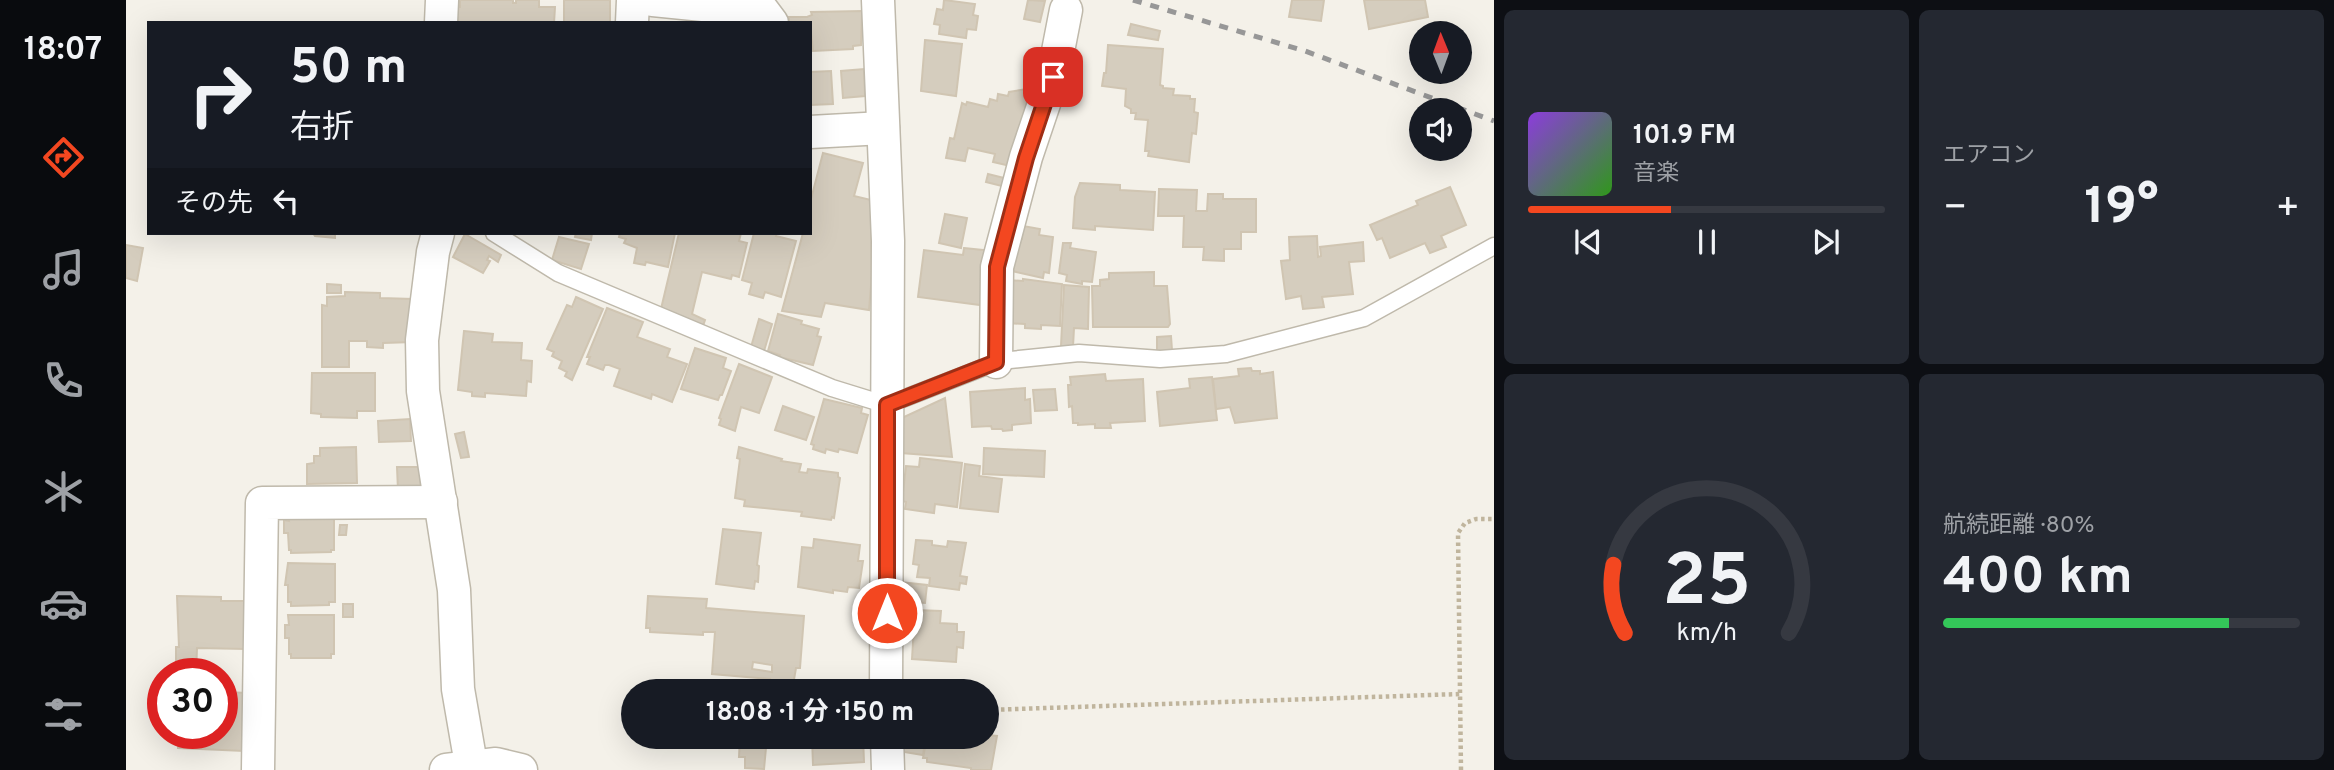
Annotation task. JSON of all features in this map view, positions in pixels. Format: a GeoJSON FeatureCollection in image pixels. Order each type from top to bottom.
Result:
{"type":"FeatureCollection","features":[{"type":"Feature","properties":{"kind":"street"},"geometry":{"type":"LineString","coordinates":[[442,0],[442,21]]}},
{"type":"Feature","properties":{"kind":"street"},"geometry":{"type":"LineString","coordinates":[[632,21],[633,0]]}},
{"type":"Feature","properties":{"kind":"street"},"geometry":{"type":"LineString","coordinates":[[653,0],[763,11],[770,21]]}},
{"type":"Feature","properties":{"kind":"street"},"geometry":{"type":"LineString","coordinates":[[878,0],[888,241],[886,679]]}},
{"type":"Feature","properties":{"kind":"street"},"geometry":{"type":"LineString","coordinates":[[996,362],[997,267],[1026,158],[1053,77],[1067,5]]}},
{"type":"Feature","properties":{"kind":"street"},"geometry":{"type":"LineString","coordinates":[[812,132],[883,128]]}},
{"type":"Feature","properties":{"kind":"street"},"geometry":{"type":"LineString","coordinates":[[437,235],[422,340],[423,378],[430,444],[442,502],[454,590],[458,689],[481,768]]}},
{"type":"Feature","properties":{"kind":"street"},"geometry":{"type":"LineString","coordinates":[[258,770],[262,503],[442,502]]}},
{"type":"Feature","properties":{"kind":"street"},"geometry":{"type":"LineString","coordinates":[[887,749],[888,770]]}},
{"type":"Feature","properties":{"kind":"lane"},"geometry":{"type":"LineString","coordinates":[[497,235],[558,273],[832,388],[887,405],[996,362],[1079,353],[1160,359],[1226,354],[1364,318],[1494,246]]}},
{"type":"Feature","properties":{"kind":"path"},"geometry":{"type":"LineString","coordinates":[[1461,770],[1458,533],[1465,523],[1476,519],[1494,519]]}},
{"type":"Feature","properties":{"kind":"path"},"geometry":{"type":"LineString","coordinates":[[999,710],[1460,694]]}},
{"type":"Feature","properties":{"kind":"building"},"geometry":{"type":"Polygon","coordinates":[[[513,0],[513,3],[516,3],[516,0],[539,0],[539,7],[555,7],[554,21],[452,21],[453,7],[460,7],[460,2],[455,2],[513,0]]]}},
{"type":"Feature","properties":{"kind":"building"},"geometry":{"type":"Polygon","coordinates":[[[564,0],[610,0],[610,21],[564,21],[564,0]]]}},
{"type":"Feature","properties":{"kind":"building"},"geometry":{"type":"Polygon","coordinates":[[[944,0],[975,4],[973,15],[978,16],[976,30],[967,29],[966,38],[939,34],[940,25],[934,24],[937,9],[943,10],[944,0]]]}},
{"type":"Feature","properties":{"kind":"building"},"geometry":{"type":"Polygon","coordinates":[[[1028,0],[1045,1],[1040,22],[1024,19],[1028,0]]]}},
{"type":"Feature","properties":{"kind":"building"},"geometry":{"type":"Polygon","coordinates":[[[1292,0],[1324,0],[1321,21],[1289,17],[1292,0]]]}},
{"type":"Feature","properties":{"kind":"building"},"geometry":{"type":"Polygon","coordinates":[[[1364,0],[1425,0],[1428,17],[1369,29],[1364,0]]]}},
{"type":"Feature","properties":{"kind":"building"},"geometry":{"type":"Polygon","coordinates":[[[862,11],[861,45],[853,46],[853,49],[813,51],[812,21],[789,21],[789,17],[807,17],[812,15],[811,12],[862,11]]]}},
{"type":"Feature","properties":{"kind":"building"},"geometry":{"type":"Polygon","coordinates":[[[691,18],[717,21],[691,21],[691,18]]]}},
{"type":"Feature","properties":{"kind":"building"},"geometry":{"type":"Polygon","coordinates":[[[1131,24],[1160,31],[1158,40],[1128,35],[1131,24]]]}},
{"type":"Feature","properties":{"kind":"building"},"geometry":{"type":"Polygon","coordinates":[[[925,40],[962,44],[956,96],[921,91],[925,40]]]}},
{"type":"Feature","properties":{"kind":"building"},"geometry":{"type":"Polygon","coordinates":[[[1108,45],[1163,49],[1160,85],[1174,89],[1173,95],[1195,99],[1194,112],[1198,113],[1196,134],[1192,133],[1189,162],[1148,156],[1149,151],[1145,151],[1148,120],[1135,119],[1136,113],[1131,113],[1131,109],[1125,106],[1126,89],[1102,86],[1108,45]]]}},
{"type":"Feature","properties":{"kind":"building"},"geometry":{"type":"Polygon","coordinates":[[[864,69],[865,96],[843,98],[841,71],[864,69]]]}},
{"type":"Feature","properties":{"kind":"building"},"geometry":{"type":"Polygon","coordinates":[[[831,71],[833,104],[812,105],[812,72],[831,71]]]}},
{"type":"Feature","properties":{"kind":"building"},"geometry":{"type":"Polygon","coordinates":[[[1033,88],[1015,167],[993,162],[995,154],[968,148],[965,161],[946,158],[950,138],[954,139],[962,103],[988,107],[990,99],[997,101],[998,94],[1008,96],[1009,92],[1033,88]]]}},
{"type":"Feature","properties":{"kind":"building"},"geometry":{"type":"Polygon","coordinates":[[[823,153],[863,163],[854,196],[871,200],[872,274],[869,310],[825,303],[821,317],[782,311],[802,235],[812,235],[812,195],[823,153]]]}},
{"type":"Feature","properties":{"kind":"building"},"geometry":{"type":"Polygon","coordinates":[[[988,174],[1012,180],[1010,188],[986,182],[988,174]]]}},
{"type":"Feature","properties":{"kind":"building"},"geometry":{"type":"Polygon","coordinates":[[[1080,183],[1120,185],[1120,190],[1155,192],[1153,230],[1095,226],[1095,230],[1073,228],[1075,197],[1080,183]]]}},
{"type":"Feature","properties":{"kind":"building"},"geometry":{"type":"Polygon","coordinates":[[[1450,187],[1466,225],[1441,236],[1446,247],[1430,253],[1425,243],[1390,258],[1382,238],[1377,240],[1370,225],[1418,205],[1416,201],[1450,187]]]}},
{"type":"Feature","properties":{"kind":"building"},"geometry":{"type":"Polygon","coordinates":[[[1159,189],[1197,190],[1196,211],[1207,211],[1208,194],[1223,194],[1223,199],[1256,199],[1256,232],[1241,232],[1241,249],[1224,249],[1224,261],[1203,260],[1204,247],[1183,247],[1184,216],[1158,216],[1159,189]]]}},
{"type":"Feature","properties":{"kind":"building"},"geometry":{"type":"Polygon","coordinates":[[[945,214],[967,218],[961,248],[939,243],[945,214]]]}},
{"type":"Feature","properties":{"kind":"building"},"geometry":{"type":"Polygon","coordinates":[[[1023,226],[1040,229],[1039,235],[1053,237],[1049,273],[1044,272],[1043,278],[1012,271],[1017,238],[1022,239],[1023,226]]]}},
{"type":"Feature","properties":{"kind":"building"},"geometry":{"type":"Polygon","coordinates":[[[335,235],[335,238],[315,236],[335,235]]]}},
{"type":"Feature","properties":{"kind":"building"},"geometry":{"type":"Polygon","coordinates":[[[464,235],[501,255],[498,262],[489,256],[487,260],[490,261],[483,273],[453,257],[464,235]]]}},
{"type":"Feature","properties":{"kind":"building"},"geometry":{"type":"Polygon","coordinates":[[[576,235],[592,235],[591,240],[576,235]]]}},
{"type":"Feature","properties":{"kind":"building"},"geometry":{"type":"Polygon","coordinates":[[[675,235],[668,267],[646,262],[645,265],[634,263],[637,248],[624,243],[626,239],[619,237],[675,235]]]}},
{"type":"Feature","properties":{"kind":"building"},"geometry":{"type":"Polygon","coordinates":[[[679,235],[740,235],[739,241],[747,243],[739,277],[732,275],[731,279],[702,272],[692,314],[705,320],[703,326],[661,309],[679,235]]]}},
{"type":"Feature","properties":{"kind":"building"},"geometry":{"type":"Polygon","coordinates":[[[753,235],[776,235],[796,241],[781,297],[765,292],[763,298],[749,294],[752,283],[742,280],[753,235]]]}},
{"type":"Feature","properties":{"kind":"building"},"geometry":{"type":"Polygon","coordinates":[[[1317,236],[1318,257],[1321,256],[1320,247],[1363,242],[1364,261],[1349,262],[1353,294],[1322,297],[1324,307],[1303,309],[1301,296],[1286,299],[1281,261],[1290,260],[1289,237],[1317,236]]]}},
{"type":"Feature","properties":{"kind":"building"},"geometry":{"type":"Polygon","coordinates":[[[559,237],[589,244],[581,269],[552,260],[559,237]]]}},
{"type":"Feature","properties":{"kind":"building"},"geometry":{"type":"Polygon","coordinates":[[[1063,243],[1071,243],[1070,248],[1096,252],[1092,282],[1082,281],[1082,284],[1066,281],[1067,275],[1059,273],[1063,243]]]}},
{"type":"Feature","properties":{"kind":"building"},"geometry":{"type":"Polygon","coordinates":[[[126,245],[143,248],[137,281],[126,278],[126,245]]]}},
{"type":"Feature","properties":{"kind":"building"},"geometry":{"type":"Polygon","coordinates":[[[964,248],[992,251],[988,306],[918,297],[924,250],[963,255],[964,248]]]}},
{"type":"Feature","properties":{"kind":"building"},"geometry":{"type":"Polygon","coordinates":[[[1154,272],[1154,286],[1167,286],[1168,327],[1093,327],[1092,286],[1100,286],[1100,280],[1109,279],[1109,273],[1154,272]]]}},
{"type":"Feature","properties":{"kind":"building"},"geometry":{"type":"Polygon","coordinates":[[[1023,279],[1062,284],[1060,326],[1041,325],[1041,329],[1025,328],[1025,324],[1006,323],[1008,280],[1023,279]]]}},
{"type":"Feature","properties":{"kind":"building"},"geometry":{"type":"Polygon","coordinates":[[[327,284],[341,285],[341,293],[327,293],[327,284]]]}},
{"type":"Feature","properties":{"kind":"building"},"geometry":{"type":"Polygon","coordinates":[[[1064,285],[1089,287],[1088,329],[1074,328],[1073,347],[1061,346],[1064,285]]]}},
{"type":"Feature","properties":{"kind":"building"},"geometry":{"type":"Polygon","coordinates":[[[345,292],[380,293],[380,298],[413,299],[413,342],[383,343],[383,348],[367,347],[367,341],[349,341],[349,367],[322,367],[322,305],[327,306],[327,297],[345,296],[345,292]]]}},
{"type":"Feature","properties":{"kind":"building"},"geometry":{"type":"Polygon","coordinates":[[[576,297],[603,309],[572,380],[565,376],[567,372],[559,368],[562,361],[552,356],[554,352],[547,349],[567,305],[572,307],[576,297]]]}},
{"type":"Feature","properties":{"kind":"building"},"geometry":{"type":"Polygon","coordinates":[[[607,308],[643,322],[637,337],[670,349],[667,357],[687,364],[672,402],[652,394],[651,399],[614,386],[620,369],[605,365],[603,370],[587,364],[590,357],[587,357],[607,308]]]}},
{"type":"Feature","properties":{"kind":"building"},"geometry":{"type":"Polygon","coordinates":[[[778,314],[819,329],[817,336],[821,337],[813,365],[779,357],[780,355],[768,351],[778,314]]]}},
{"type":"Feature","properties":{"kind":"building"},"geometry":{"type":"Polygon","coordinates":[[[759,319],[772,324],[764,351],[751,347],[759,319]]]}},
{"type":"Feature","properties":{"kind":"building"},"geometry":{"type":"Polygon","coordinates":[[[464,331],[493,334],[492,342],[522,343],[521,360],[532,361],[531,382],[527,381],[526,396],[485,393],[485,397],[472,396],[472,392],[458,390],[464,331]]]}},
{"type":"Feature","properties":{"kind":"building"},"geometry":{"type":"Polygon","coordinates":[[[1171,336],[1172,350],[1157,351],[1157,337],[1171,336]]]}},
{"type":"Feature","properties":{"kind":"building"},"geometry":{"type":"Polygon","coordinates":[[[695,348],[726,358],[723,368],[731,371],[718,400],[681,389],[695,348]]]}},
{"type":"Feature","properties":{"kind":"building"},"geometry":{"type":"Polygon","coordinates":[[[739,364],[772,377],[759,413],[741,407],[735,431],[719,425],[719,418],[739,364]]]}},
{"type":"Feature","properties":{"kind":"building"},"geometry":{"type":"Polygon","coordinates":[[[1251,368],[1252,371],[1260,371],[1260,374],[1273,372],[1277,418],[1235,423],[1230,407],[1216,409],[1213,379],[1239,376],[1238,369],[1251,368]]]}},
{"type":"Feature","properties":{"kind":"building"},"geometry":{"type":"Polygon","coordinates":[[[312,373],[375,373],[375,411],[357,411],[357,418],[321,417],[321,414],[311,413],[312,373]]]}},
{"type":"Feature","properties":{"kind":"building"},"geometry":{"type":"Polygon","coordinates":[[[1105,374],[1106,381],[1143,379],[1145,421],[1110,423],[1111,428],[1073,423],[1072,406],[1069,407],[1070,377],[1105,374]]]}},
{"type":"Feature","properties":{"kind":"building"},"geometry":{"type":"Polygon","coordinates":[[[1212,377],[1217,420],[1160,426],[1157,392],[1190,388],[1189,379],[1212,377]]]}},
{"type":"Feature","properties":{"kind":"building"},"geometry":{"type":"Polygon","coordinates":[[[1025,388],[1025,400],[1030,399],[1031,423],[1012,425],[1012,430],[1003,431],[992,429],[991,426],[972,427],[970,392],[1025,388]]]}},
{"type":"Feature","properties":{"kind":"building"},"geometry":{"type":"Polygon","coordinates":[[[1055,389],[1057,410],[1035,411],[1033,390],[1055,389]]]}},
{"type":"Feature","properties":{"kind":"building"},"geometry":{"type":"Polygon","coordinates":[[[945,398],[952,457],[901,453],[902,418],[945,398]]]}},
{"type":"Feature","properties":{"kind":"building"},"geometry":{"type":"Polygon","coordinates":[[[824,399],[862,408],[861,413],[868,415],[857,453],[826,449],[825,453],[813,449],[814,445],[811,444],[824,399]]]}},
{"type":"Feature","properties":{"kind":"building"},"geometry":{"type":"Polygon","coordinates":[[[783,406],[814,417],[806,440],[775,430],[783,406]]]}},
{"type":"Feature","properties":{"kind":"building"},"geometry":{"type":"Polygon","coordinates":[[[410,419],[411,441],[379,442],[378,421],[410,419]]]}},
{"type":"Feature","properties":{"kind":"building"},"geometry":{"type":"Polygon","coordinates":[[[464,432],[469,457],[461,458],[455,434],[464,432]]]}},
{"type":"Feature","properties":{"kind":"building"},"geometry":{"type":"Polygon","coordinates":[[[356,447],[357,483],[307,484],[307,464],[314,463],[314,456],[320,456],[320,448],[356,447]]]}},
{"type":"Feature","properties":{"kind":"building"},"geometry":{"type":"Polygon","coordinates":[[[739,447],[782,459],[781,461],[801,464],[799,472],[807,473],[808,469],[838,473],[840,478],[834,518],[831,520],[801,516],[802,512],[744,506],[745,500],[735,498],[739,447]]]}},
{"type":"Feature","properties":{"kind":"building"},"geometry":{"type":"Polygon","coordinates":[[[984,448],[1045,451],[1044,477],[983,474],[984,448]]]}},
{"type":"Feature","properties":{"kind":"building"},"geometry":{"type":"Polygon","coordinates":[[[920,458],[962,463],[957,507],[935,504],[934,513],[905,509],[906,502],[902,501],[906,466],[919,467],[920,458]]]}},
{"type":"Feature","properties":{"kind":"building"},"geometry":{"type":"Polygon","coordinates":[[[965,464],[980,466],[979,476],[1002,479],[998,512],[960,508],[965,464]]]}},
{"type":"Feature","properties":{"kind":"building"},"geometry":{"type":"Polygon","coordinates":[[[397,467],[420,467],[421,489],[398,490],[397,467]]]}},
{"type":"Feature","properties":{"kind":"building"},"geometry":{"type":"Polygon","coordinates":[[[288,514],[334,514],[334,550],[291,553],[288,533],[284,533],[284,520],[289,521],[288,514]]]}},
{"type":"Feature","properties":{"kind":"building"},"geometry":{"type":"Polygon","coordinates":[[[340,525],[347,525],[346,535],[339,535],[340,525]]]}},
{"type":"Feature","properties":{"kind":"building"},"geometry":{"type":"Polygon","coordinates":[[[723,529],[761,533],[758,582],[755,581],[754,589],[716,584],[723,529]]]}},
{"type":"Feature","properties":{"kind":"building"},"geometry":{"type":"Polygon","coordinates":[[[814,539],[860,545],[858,561],[863,561],[859,588],[848,587],[847,592],[833,590],[833,593],[798,587],[802,547],[813,548],[814,539]]]}},
{"type":"Feature","properties":{"kind":"building"},"geometry":{"type":"Polygon","coordinates":[[[916,540],[932,541],[932,545],[947,547],[948,541],[966,543],[960,576],[967,577],[966,584],[960,583],[959,590],[929,586],[930,578],[917,577],[919,565],[913,564],[916,540]]]}},
{"type":"Feature","properties":{"kind":"building"},"geometry":{"type":"Polygon","coordinates":[[[288,563],[335,564],[335,602],[329,602],[329,605],[291,606],[291,602],[288,602],[288,585],[285,585],[288,563]]]}},
{"type":"Feature","properties":{"kind":"building"},"geometry":{"type":"Polygon","coordinates":[[[900,582],[927,585],[925,603],[898,601],[900,582]]]}},
{"type":"Feature","properties":{"kind":"building"},"geometry":{"type":"Polygon","coordinates":[[[177,596],[221,597],[221,601],[246,601],[245,649],[197,648],[197,658],[176,658],[176,647],[179,647],[177,596]]]}},
{"type":"Feature","properties":{"kind":"building"},"geometry":{"type":"Polygon","coordinates":[[[648,596],[707,599],[706,608],[804,616],[800,668],[796,668],[794,679],[712,674],[715,632],[703,632],[703,635],[650,632],[650,628],[646,628],[648,596]],[[753,662],[752,669],[772,672],[772,665],[753,662]]]}},
{"type":"Feature","properties":{"kind":"building"},"geometry":{"type":"Polygon","coordinates":[[[343,604],[353,604],[353,617],[343,617],[343,604]]]}},
{"type":"Feature","properties":{"kind":"building"},"geometry":{"type":"Polygon","coordinates":[[[915,610],[941,611],[940,623],[957,624],[957,632],[964,632],[963,648],[957,647],[956,662],[912,659],[915,610]]]}},
{"type":"Feature","properties":{"kind":"building"},"geometry":{"type":"Polygon","coordinates":[[[288,615],[334,615],[334,654],[331,654],[331,658],[291,658],[289,638],[285,638],[285,625],[289,625],[288,615]]]}},
{"type":"Feature","properties":{"kind":"building"},"geometry":{"type":"Polygon","coordinates":[[[238,693],[249,693],[244,751],[200,749],[238,749],[238,693]]]}},
{"type":"Feature","properties":{"kind":"building"},"geometry":{"type":"Polygon","coordinates":[[[739,749],[766,749],[764,769],[745,768],[745,757],[739,757],[739,749]]]}},
{"type":"Feature","properties":{"kind":"building"},"geometry":{"type":"Polygon","coordinates":[[[812,749],[863,749],[864,762],[813,765],[812,749]]]}},
{"type":"Feature","properties":{"kind":"building"},"geometry":{"type":"Polygon","coordinates":[[[898,749],[924,749],[923,755],[898,749]]]}},
{"type":"Feature","properties":{"kind":"building"},"geometry":{"type":"Polygon","coordinates":[[[925,749],[995,749],[991,770],[971,770],[927,762],[927,758],[923,758],[925,749]]]}},
{"type":"Feature","properties":{"kind":"railway"},"geometry":{"type":"LineString","coordinates":[[1133,0],[1305,51],[1494,121]]}},
{"type":"Feature","properties":{"kind":"route"},"geometry":{"type":"LineString","coordinates":[[887,613],[887,405],[996,362],[997,267],[1026,158],[1053,77]]}}]}
